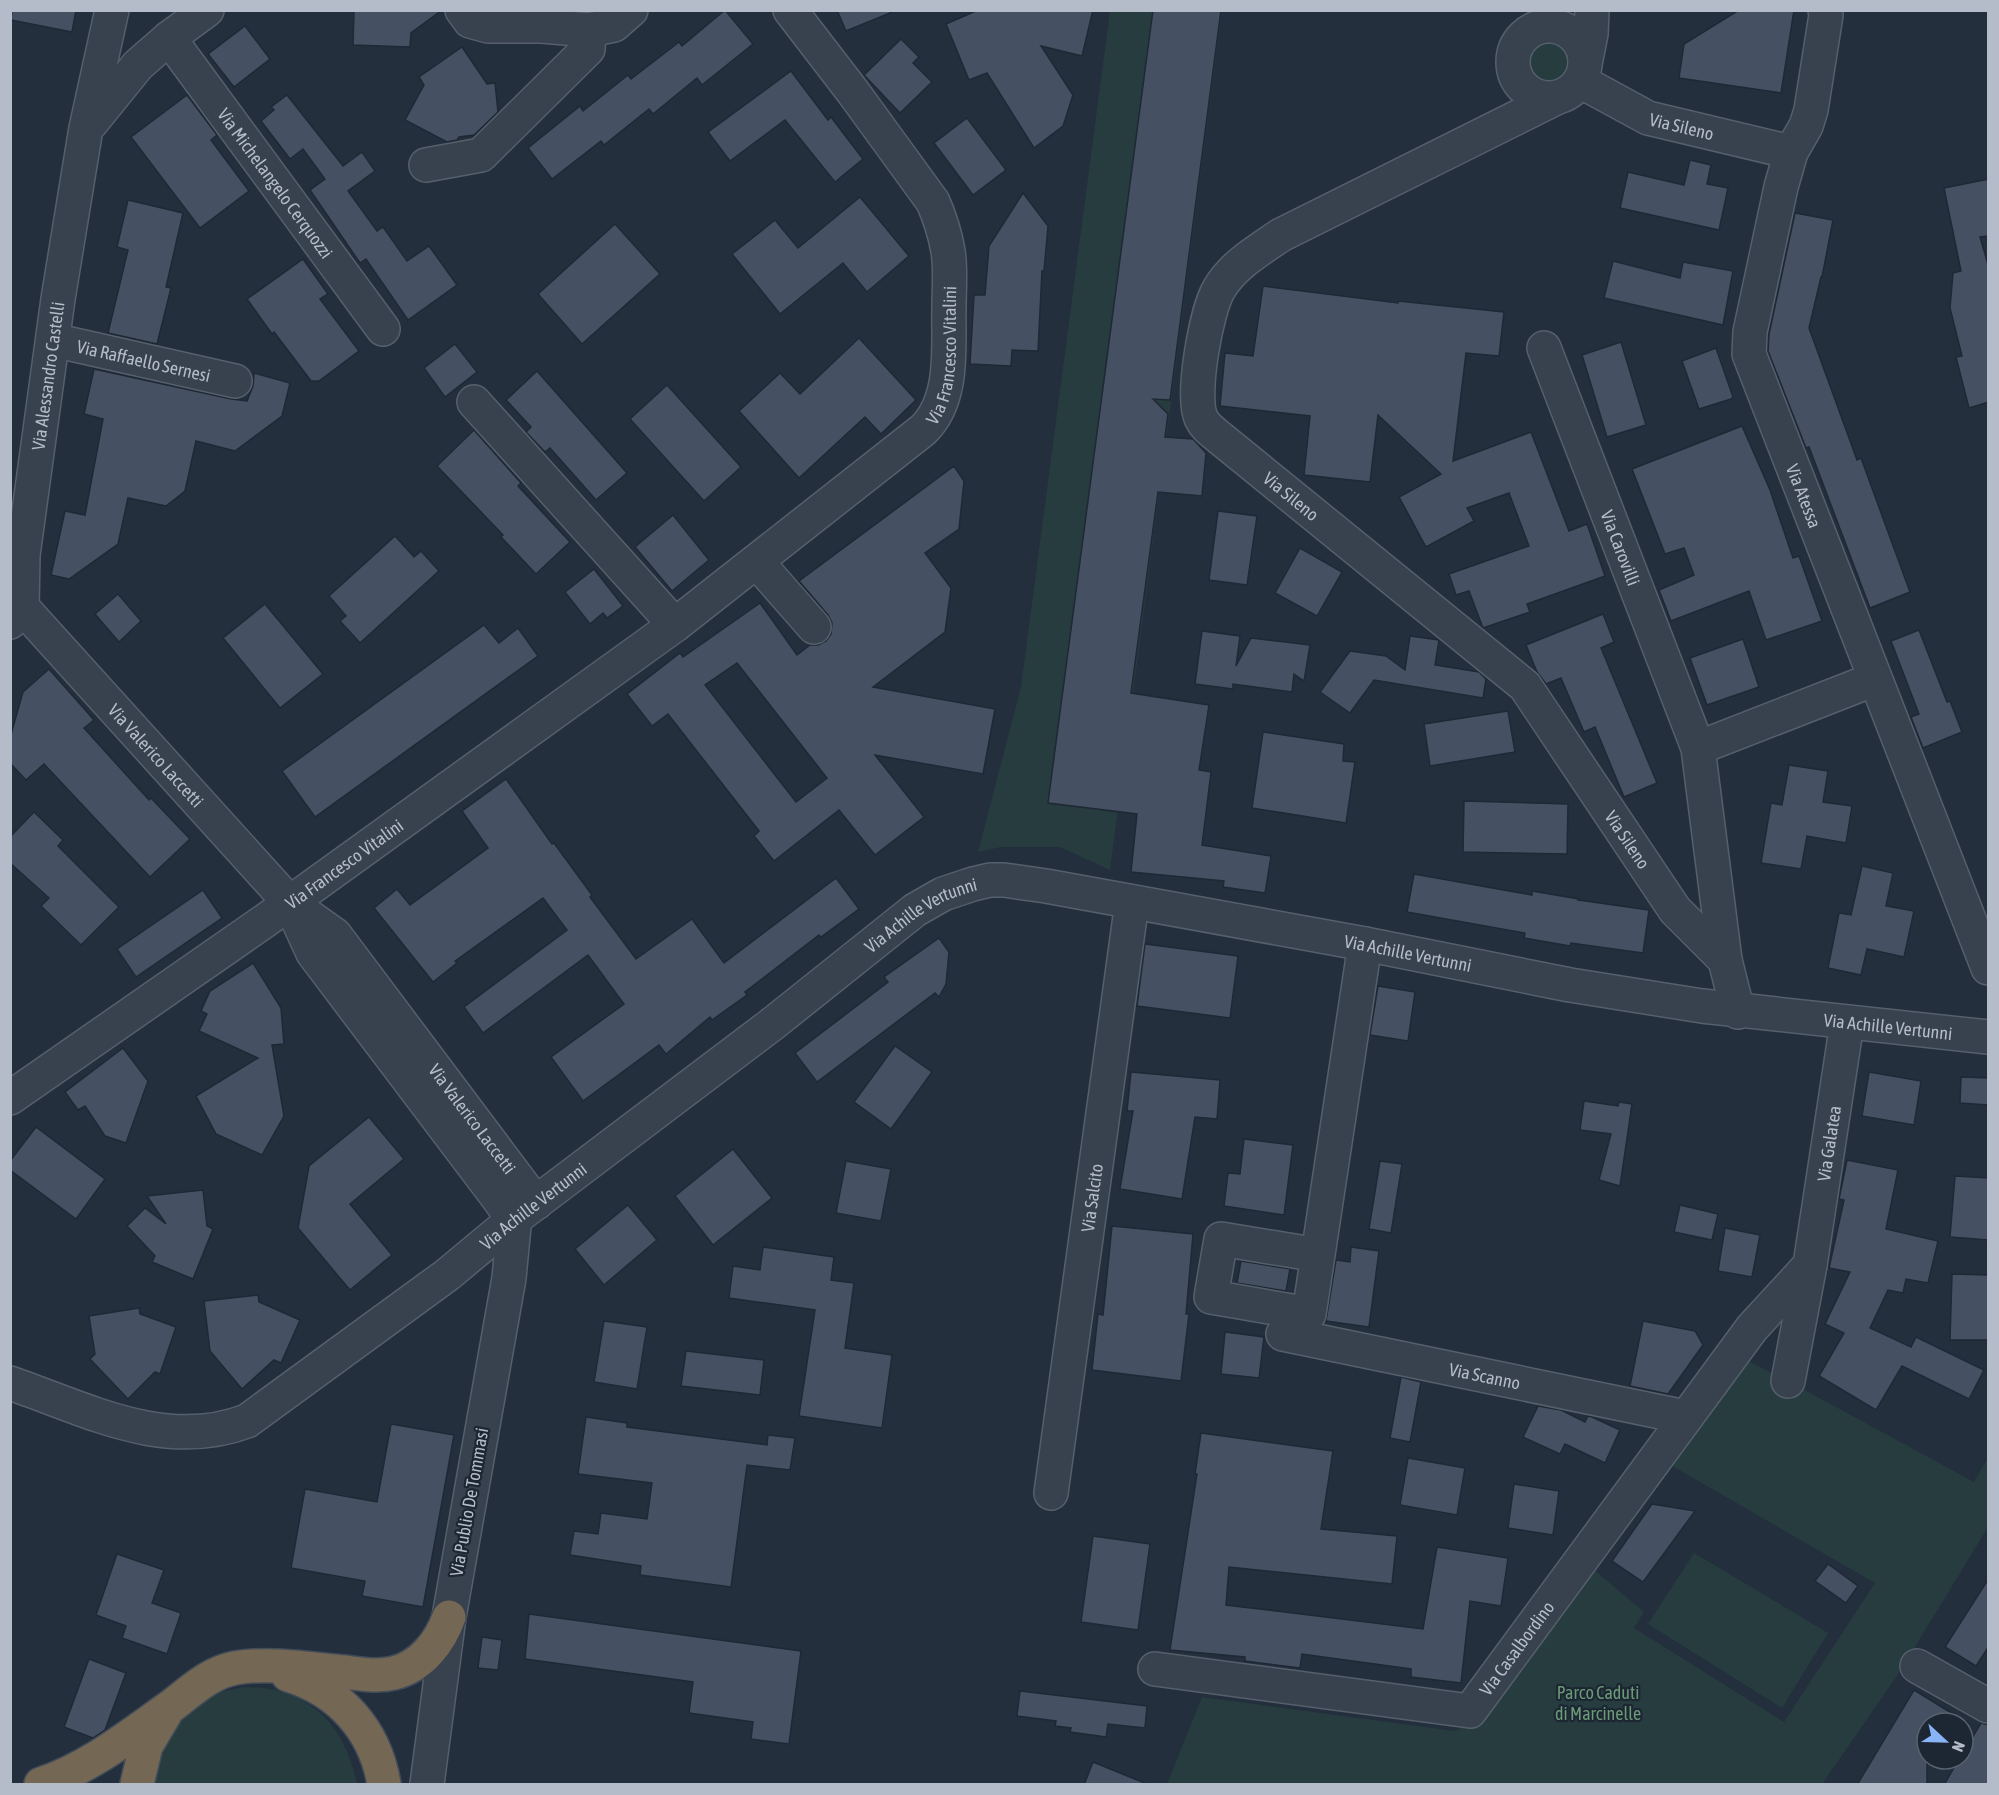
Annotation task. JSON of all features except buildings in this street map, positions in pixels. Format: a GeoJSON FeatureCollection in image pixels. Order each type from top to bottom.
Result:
{"type":"FeatureCollection","features":[{"type":"Feature","properties":{"kind":"highway"},"geometry":{"type":"LineString","coordinates":[[41,1785],[92,1761],[172,1706],[195,1687],[223,1671],[236,1668],[289,1666],[368,1675],[393,1673],[412,1666],[430,1650],[444,1632],[449,1617]]}},
{"type":"Feature","properties":{"kind":"highway"},"geometry":{"type":"LineString","coordinates":[[254,1667],[306,1682],[326,1692],[344,1705],[369,1738],[381,1768],[384,1785]]}},
{"type":"Feature","properties":{"kind":"highway"},"geometry":{"type":"LineString","coordinates":[[137,1785],[146,1746],[159,1722],[172,1706]]}},
{"type":"Feature","properties":{"kind":"street","name":"Via Alessandro Castelli"},"geometry":{"type":"LineString","coordinates":[[16,614],[72,209],[112,10]]}},
{"type":"Feature","properties":{"kind":"street","name":"Via Alessandro Castelli"},"geometry":{"type":"LineString","coordinates":[[87,128],[138,65],[207,10]]}},
{"type":"Feature","properties":{"kind":"street"},"geometry":{"type":"LineString","coordinates":[[462,10],[470,21],[488,26],[542,26],[589,30],[614,25],[631,10]]}},
{"type":"Feature","properties":{"kind":"street","name":"Via Francesco Vitalini"},"geometry":{"type":"LineString","coordinates":[[10,1098],[290,903],[675,626],[927,426],[938,412],[948,364],[948,252],[936,209],[853,92],[790,10]]}},
{"type":"Feature","properties":{"kind":"street"},"geometry":{"type":"LineString","coordinates":[[1574,82],[1591,34],[1592,10]]}},
{"type":"Feature","properties":{"kind":"street","name":"Via Atessa"},"geometry":{"type":"LineString","coordinates":[[1826,10],[1811,110],[1806,126],[1791,152],[1754,310],[1749,354],[1989,968]]}},
{"type":"Feature","properties":{"kind":"street"},"geometry":{"type":"LineString","coordinates":[[1545,19],[1552,26],[1563,28],[1573,34],[1584,54],[1574,82],[1544,98],[1532,95],[1522,87],[1515,76],[1512,64],[1513,52],[1519,40],[1545,19]]}},
{"type":"Feature","properties":{"kind":"street"},"geometry":{"type":"LineString","coordinates":[[426,165],[481,155],[588,49],[589,30]]}},
{"type":"Feature","properties":{"kind":"street","name":"Via Michelangelo Cerquozzi"},"geometry":{"type":"LineString","coordinates":[[169,38],[383,329]]}},
{"type":"Feature","properties":{"kind":"street","name":"Via Sileno"},"geometry":{"type":"LineString","coordinates":[[1725,960],[1675,910],[1525,686],[1203,422],[1199,411],[1199,375],[1211,308],[1219,289],[1247,258],[1281,235],[1574,82],[1648,118],[1791,152]]}},
{"type":"Feature","properties":{"kind":"street","name":"Via Raffaello Sernesi"},"geometry":{"type":"LineString","coordinates":[[53,340],[235,381]]}},
{"type":"Feature","properties":{"kind":"street","name":"Via Carovilli"},"geometry":{"type":"LineString","coordinates":[[1544,348],[1698,748],[1725,960],[1738,1012]]}},
{"type":"Feature","properties":{"kind":"street"},"geometry":{"type":"LineString","coordinates":[[474,402],[675,626]]}},
{"type":"Feature","properties":{"kind":"street"},"geometry":{"type":"LineString","coordinates":[[757,562],[814,627]]}},
{"type":"Feature","properties":{"kind":"street","name":"Via Valerico Laccetti"},"geometry":{"type":"LineString","coordinates":[[16,614],[290,903],[448,1107],[524,1212]]}},
{"type":"Feature","properties":{"kind":"street"},"geometry":{"type":"LineString","coordinates":[[1698,748],[1875,679]]}},
{"type":"Feature","properties":{"kind":"street","name":"Via Achille Vertunni"},"geometry":{"type":"LineString","coordinates":[[10,1383],[119,1421],[162,1432],[199,1433],[247,1421],[454,1270],[524,1212],[771,1025],[915,910],[930,901],[973,884],[1004,880],[1365,944],[1570,985],[1738,1012],[1989,1037]]}},
{"type":"Feature","properties":{"kind":"street","name":"Via Salcito"},"geometry":{"type":"LineString","coordinates":[[1051,1494],[1132,902]]}},
{"type":"Feature","properties":{"kind":"street"},"geometry":{"type":"LineString","coordinates":[[1318,1255],[1365,944]]}},
{"type":"Feature","properties":{"kind":"street","name":"Via Galatea"},"geometry":{"type":"LineString","coordinates":[[1788,1381],[1810,1264],[1846,1023]]}},
{"type":"Feature","properties":{"kind":"street","name":"Via Publio De Tommasi"},"geometry":{"type":"LineString","coordinates":[[427,1785],[449,1617],[509,1278],[513,1240],[524,1212]]}},
{"type":"Feature","properties":{"kind":"street","name":"Via Casalbordino"},"geometry":{"type":"LineString","coordinates":[[1155,1669],[1470,1711],[1752,1328],[1810,1264]]}},
{"type":"Feature","properties":{"kind":"street","name":"Via Scanno"},"geometry":{"type":"LineString","coordinates":[[1283,1334],[1685,1417]]}},
{"type":"Feature","properties":{"kind":"street"},"geometry":{"type":"LineString","coordinates":[[1917,1666],[1989,1706]]}},
{"type":"Feature","properties":{"kind":"green space"},"geometry":{"type":"Polygon","coordinates":[[[1110,11],[1222,11],[1110,870],[1060,847],[1001,847],[978,852],[1021,687],[1110,11]]]}},
{"type":"Feature","properties":{"kind":"green space"},"geometry":{"type":"Polygon","coordinates":[[[1549,44],[1563,49],[1568,63],[1563,77],[1549,82],[1535,77],[1530,63],[1535,49],[1549,44]]]}},
{"type":"Feature","properties":{"kind":"green space","name":"Parco Caduti di Marcinelle"},"geometry":{"type":"Polygon","coordinates":[[[1744,1359],[1974,1482],[1988,1458],[1988,1527],[1899,1673],[1822,1784],[1167,1784],[1202,1697],[1455,1731],[1487,1714],[1592,1568],[1644,1612],[1634,1628],[1784,1722],[1875,1583],[1669,1464],[1744,1359]]]}},
{"type":"Feature","properties":{"kind":"green space"},"geometry":{"type":"Polygon","coordinates":[[[1694,1553],[1828,1633],[1782,1708],[1648,1624],[1694,1553]]]}},
{"type":"Feature","properties":{"kind":"green space"},"geometry":{"type":"Polygon","coordinates":[[[243,1687],[286,1694],[320,1713],[343,1743],[357,1784],[154,1784],[155,1763],[178,1717],[209,1695],[243,1687]]]}}]}
